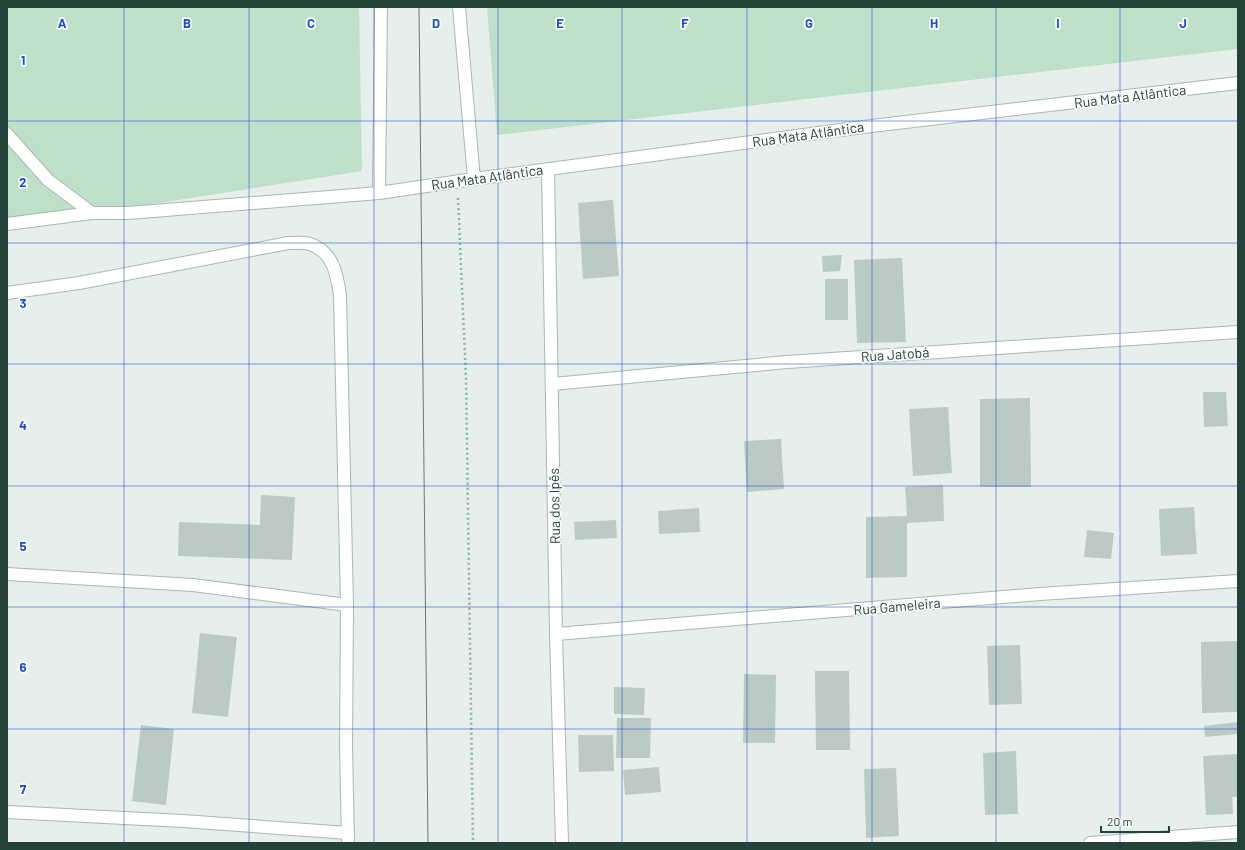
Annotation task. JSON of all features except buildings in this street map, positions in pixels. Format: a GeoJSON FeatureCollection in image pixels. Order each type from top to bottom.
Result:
{"type":"FeatureCollection","features":[{"type":"Feature","properties":{"kind":"street"},"geometry":{"type":"LineString","coordinates":[[379,193],[381,7]]}},
{"type":"Feature","properties":{"kind":"street"},"geometry":{"type":"LineString","coordinates":[[459,7],[474,179]]}},
{"type":"Feature","properties":{"kind":"street","name":"Rua Mata Atlântica"},"geometry":{"type":"LineString","coordinates":[[92,213],[128,213],[379,193],[863,127],[1238,83]]}},
{"type":"Feature","properties":{"kind":"street"},"geometry":{"type":"LineString","coordinates":[[7,134],[48,180],[92,213]]}},
{"type":"Feature","properties":{"kind":"street","name":"Rua dos Ipês"},"geometry":{"type":"LineString","coordinates":[[548,169],[553,384],[556,634],[562,843]]}},
{"type":"Feature","properties":{"kind":"street"},"geometry":{"type":"LineString","coordinates":[[7,224],[92,213]]}},
{"type":"Feature","properties":{"kind":"street"},"geometry":{"type":"LineString","coordinates":[[7,292],[79,283],[288,243],[309,244],[324,251],[332,262],[338,278],[340,295],[347,604],[346,746],[348,838],[183,821],[7,812]]}},
{"type":"Feature","properties":{"kind":"street","name":"Rua Jatobá"},"geometry":{"type":"LineString","coordinates":[[553,384],[795,361],[1238,332]]}},
{"type":"Feature","properties":{"kind":"street"},"geometry":{"type":"LineString","coordinates":[[7,574],[193,585],[347,604]]}},
{"type":"Feature","properties":{"kind":"street","name":"Rua Gameleira"},"geometry":{"type":"LineString","coordinates":[[556,634],[1032,594],[1238,581]]}},
{"type":"Feature","properties":{"kind":"street"},"geometry":{"type":"LineString","coordinates":[[1090,843],[1238,832]]}},
{"type":"Feature","properties":{"kind":"path"},"geometry":{"type":"LineString","coordinates":[[457,182],[466,378],[473,843]]}},
{"type":"Feature","properties":{"kind":"green space"},"geometry":{"type":"Polygon","coordinates":[[[7,7],[359,7],[362,171],[7,227],[7,7]]]}},
{"type":"Feature","properties":{"kind":"green space"},"geometry":{"type":"Polygon","coordinates":[[[487,7],[1238,7],[1238,49],[497,135],[487,7]]]}},
{"type":"Feature","properties":{"kind":"tram line"},"geometry":{"type":"LineString","coordinates":[[419,7],[428,843]]}}]}
